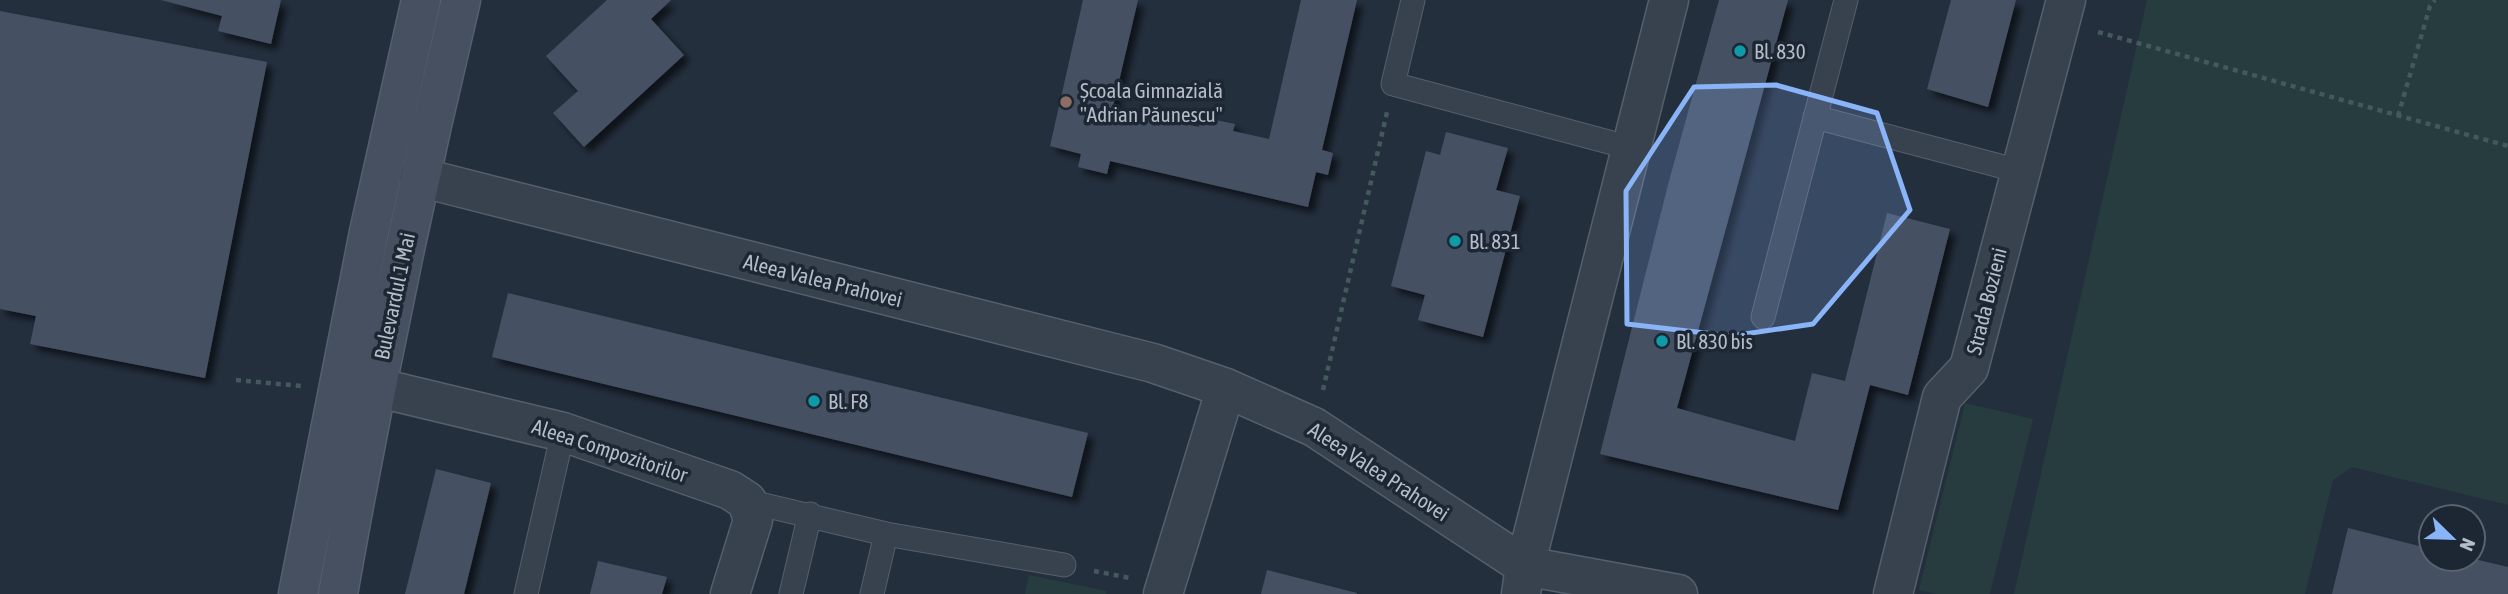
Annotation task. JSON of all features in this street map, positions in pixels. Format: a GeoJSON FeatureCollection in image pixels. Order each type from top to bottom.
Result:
{"type":"FeatureCollection","features":[{"type":"Feature","properties":{"kind":"main road","name":"Bulevardul 1 Mai"},"geometry":{"type":"LineString","coordinates":[[298,594],[366,246],[421,0]]}},
{"type":"Feature","properties":{"kind":"main road","name":"Bulevardul 1 Mai"},"geometry":{"type":"LineString","coordinates":[[338,594],[375,387],[419,177],[461,0]]}},
{"type":"Feature","properties":{"kind":"street"},"geometry":{"type":"LineString","coordinates":[[1523,580],[1669,0]]}},
{"type":"Feature","properties":{"kind":"street","name":"Strada Bozieni"},"geometry":{"type":"LineString","coordinates":[[1893,594],[1942,397],[1969,368],[2063,11]]}},
{"type":"Feature","properties":{"kind":"street","name":"Aleea Valea Prahovei"},"geometry":{"type":"LineString","coordinates":[[419,177],[1153,363],[1226,388],[1314,427],[1523,580],[1678,594]]}},
{"type":"Feature","properties":{"kind":"street","name":"Aleea Compozitorilor"},"geometry":{"type":"LineString","coordinates":[[375,387],[563,432],[730,490],[747,501]]}},
{"type":"Feature","properties":{"kind":"street"},"geometry":{"type":"LineString","coordinates":[[1164,589],[1226,388]]}},
{"type":"Feature","properties":{"kind":"street"},"geometry":{"type":"LineString","coordinates":[[730,594],[753,520],[747,501]]}},
{"type":"Feature","properties":{"kind":"lane"},"geometry":{"type":"LineString","coordinates":[[1413,0],[1393,84],[1631,148]]}},
{"type":"Feature","properties":{"kind":"lane"},"geometry":{"type":"LineString","coordinates":[[1763,317],[1846,0]]}},
{"type":"Feature","properties":{"kind":"lane"},"geometry":{"type":"LineString","coordinates":[[1815,117],[2019,171]]}},
{"type":"Feature","properties":{"kind":"lane"},"geometry":{"type":"LineString","coordinates":[[526,594],[563,432]]}},
{"type":"Feature","properties":{"kind":"lane"},"geometry":{"type":"LineString","coordinates":[[747,501],[886,534],[1064,565]]}},
{"type":"Feature","properties":{"kind":"lane"},"geometry":{"type":"LineString","coordinates":[[791,594],[810,514]]}},
{"type":"Feature","properties":{"kind":"lane"},"geometry":{"type":"LineString","coordinates":[[872,594],[886,534]]}},
{"type":"Feature","properties":{"kind":"path"},"geometry":{"type":"LineString","coordinates":[[2398,116],[2430,6],[2435,0]]}},
{"type":"Feature","properties":{"kind":"path"},"geometry":{"type":"LineString","coordinates":[[2063,11],[2398,116],[2508,146]]}},
{"type":"Feature","properties":{"kind":"path"},"geometry":{"type":"LineString","coordinates":[[1314,427],[1393,84]]}},
{"type":"Feature","properties":{"kind":"path"},"geometry":{"type":"LineString","coordinates":[[236,380],[301,386]]}},
{"type":"Feature","properties":{"kind":"path"},"geometry":{"type":"LineString","coordinates":[[1064,565],[1164,589]]}},
{"type":"Feature","properties":{"kind":"highlighted area"},"geometry":{"type":"Polygon","coordinates":[[[1776,85],[1877,113],[1910,210],[1813,324],[1731,336],[1627,324],[1626,191],[1694,87],[1776,85]]]}},
{"type":"Feature","properties":{"kind":"green space"},"geometry":{"type":"Polygon","coordinates":[[[2147,0],[2508,0],[2508,505],[2352,467],[2333,480],[2305,594],[2014,594],[2147,0]]]}},
{"type":"Feature","properties":{"kind":"green space"},"geometry":{"type":"Polygon","coordinates":[[[1965,403],[2033,419],[1990,594],[1936,594],[1919,590],[1965,403]]]}},
{"type":"Feature","properties":{"kind":"green space"},"geometry":{"type":"Polygon","coordinates":[[[1029,575],[1107,591],[1106,594],[1025,594],[1029,575]]]}},
{"type":"Feature","properties":{"kind":"building"},"geometry":{"type":"Polygon","coordinates":[[[161,0],[281,0],[271,44],[218,31],[222,16],[161,0]]]}},
{"type":"Feature","properties":{"kind":"building"},"geometry":{"type":"Polygon","coordinates":[[[607,0],[671,0],[651,19],[684,55],[584,147],[553,113],[578,91],[546,56],[607,0]]]}},
{"type":"Feature","properties":{"kind":"building"},"geometry":{"type":"Polygon","coordinates":[[[1083,0],[1138,0],[1113,107],[1199,127],[1201,117],[1235,124],[1233,131],[1269,139],[1301,0],[1357,0],[1322,150],[1333,153],[1328,175],[1316,172],[1308,207],[1110,161],[1107,174],[1078,167],[1081,154],[1050,146],[1083,0]]]}},
{"type":"Feature","properties":{"kind":"building","name":"Bl. 830 bis"},"geometry":{"type":"Polygon","coordinates":[[[1719,0],[1788,0],[1677,408],[1795,441],[1812,373],[1845,381],[1887,213],[1950,229],[1908,395],[1870,385],[1838,510],[1600,454],[1669,181],[1719,0]]]}},
{"type":"Feature","properties":{"kind":"building"},"geometry":{"type":"Polygon","coordinates":[[[1951,0],[2016,0],[1988,107],[1927,89],[1951,0]]]}},
{"type":"Feature","properties":{"kind":"building"},"geometry":{"type":"Polygon","coordinates":[[[0,11],[267,62],[205,378],[30,344],[36,316],[0,309],[0,11]]]}},
{"type":"Feature","properties":{"kind":"building","name":"Bl. 831"},"geometry":{"type":"Polygon","coordinates":[[[1446,132],[1508,148],[1496,190],[1520,196],[1483,337],[1418,320],[1425,295],[1391,286],[1426,151],[1440,155],[1446,132]]]}},
{"type":"Feature","properties":{"kind":"building","name":"Bl. F8"},"geometry":{"type":"Polygon","coordinates":[[[508,293],[1088,433],[1072,497],[492,357],[508,293]]]}},
{"type":"Feature","properties":{"kind":"building"},"geometry":{"type":"Polygon","coordinates":[[[436,469],[491,483],[464,594],[405,594],[436,469]]]}},
{"type":"Feature","properties":{"kind":"building"},"geometry":{"type":"Polygon","coordinates":[[[2348,528],[2417,545],[2417,573],[2487,573],[2487,562],[2508,567],[2508,594],[2332,594],[2348,528]]]}},
{"type":"Feature","properties":{"kind":"building"},"geometry":{"type":"Polygon","coordinates":[[[598,561],[667,577],[662,594],[590,594],[598,561]]]}},
{"type":"Feature","properties":{"kind":"building"},"geometry":{"type":"Polygon","coordinates":[[[1267,570],[1357,593],[1357,594],[1261,594],[1267,570]]]}},
{"type":"Feature","properties":{"kind":"place","name":"Bl. 830"},"geometry":{"type":"Point","coordinates":[1740,51]}},
{"type":"Feature","properties":{"kind":"place","name":"Școala Gimnazială \"Adrian Păunescu\""},"geometry":{"type":"Point","coordinates":[1066,102]}},
{"type":"Feature","properties":{"kind":"place","name":"Bl. 831"},"geometry":{"type":"Point","coordinates":[1455,241]}},
{"type":"Feature","properties":{"kind":"place","name":"Bl. 830 bis"},"geometry":{"type":"Point","coordinates":[1662,341]}},
{"type":"Feature","properties":{"kind":"place","name":"Bl. F8"},"geometry":{"type":"Point","coordinates":[814,401]}}]}
